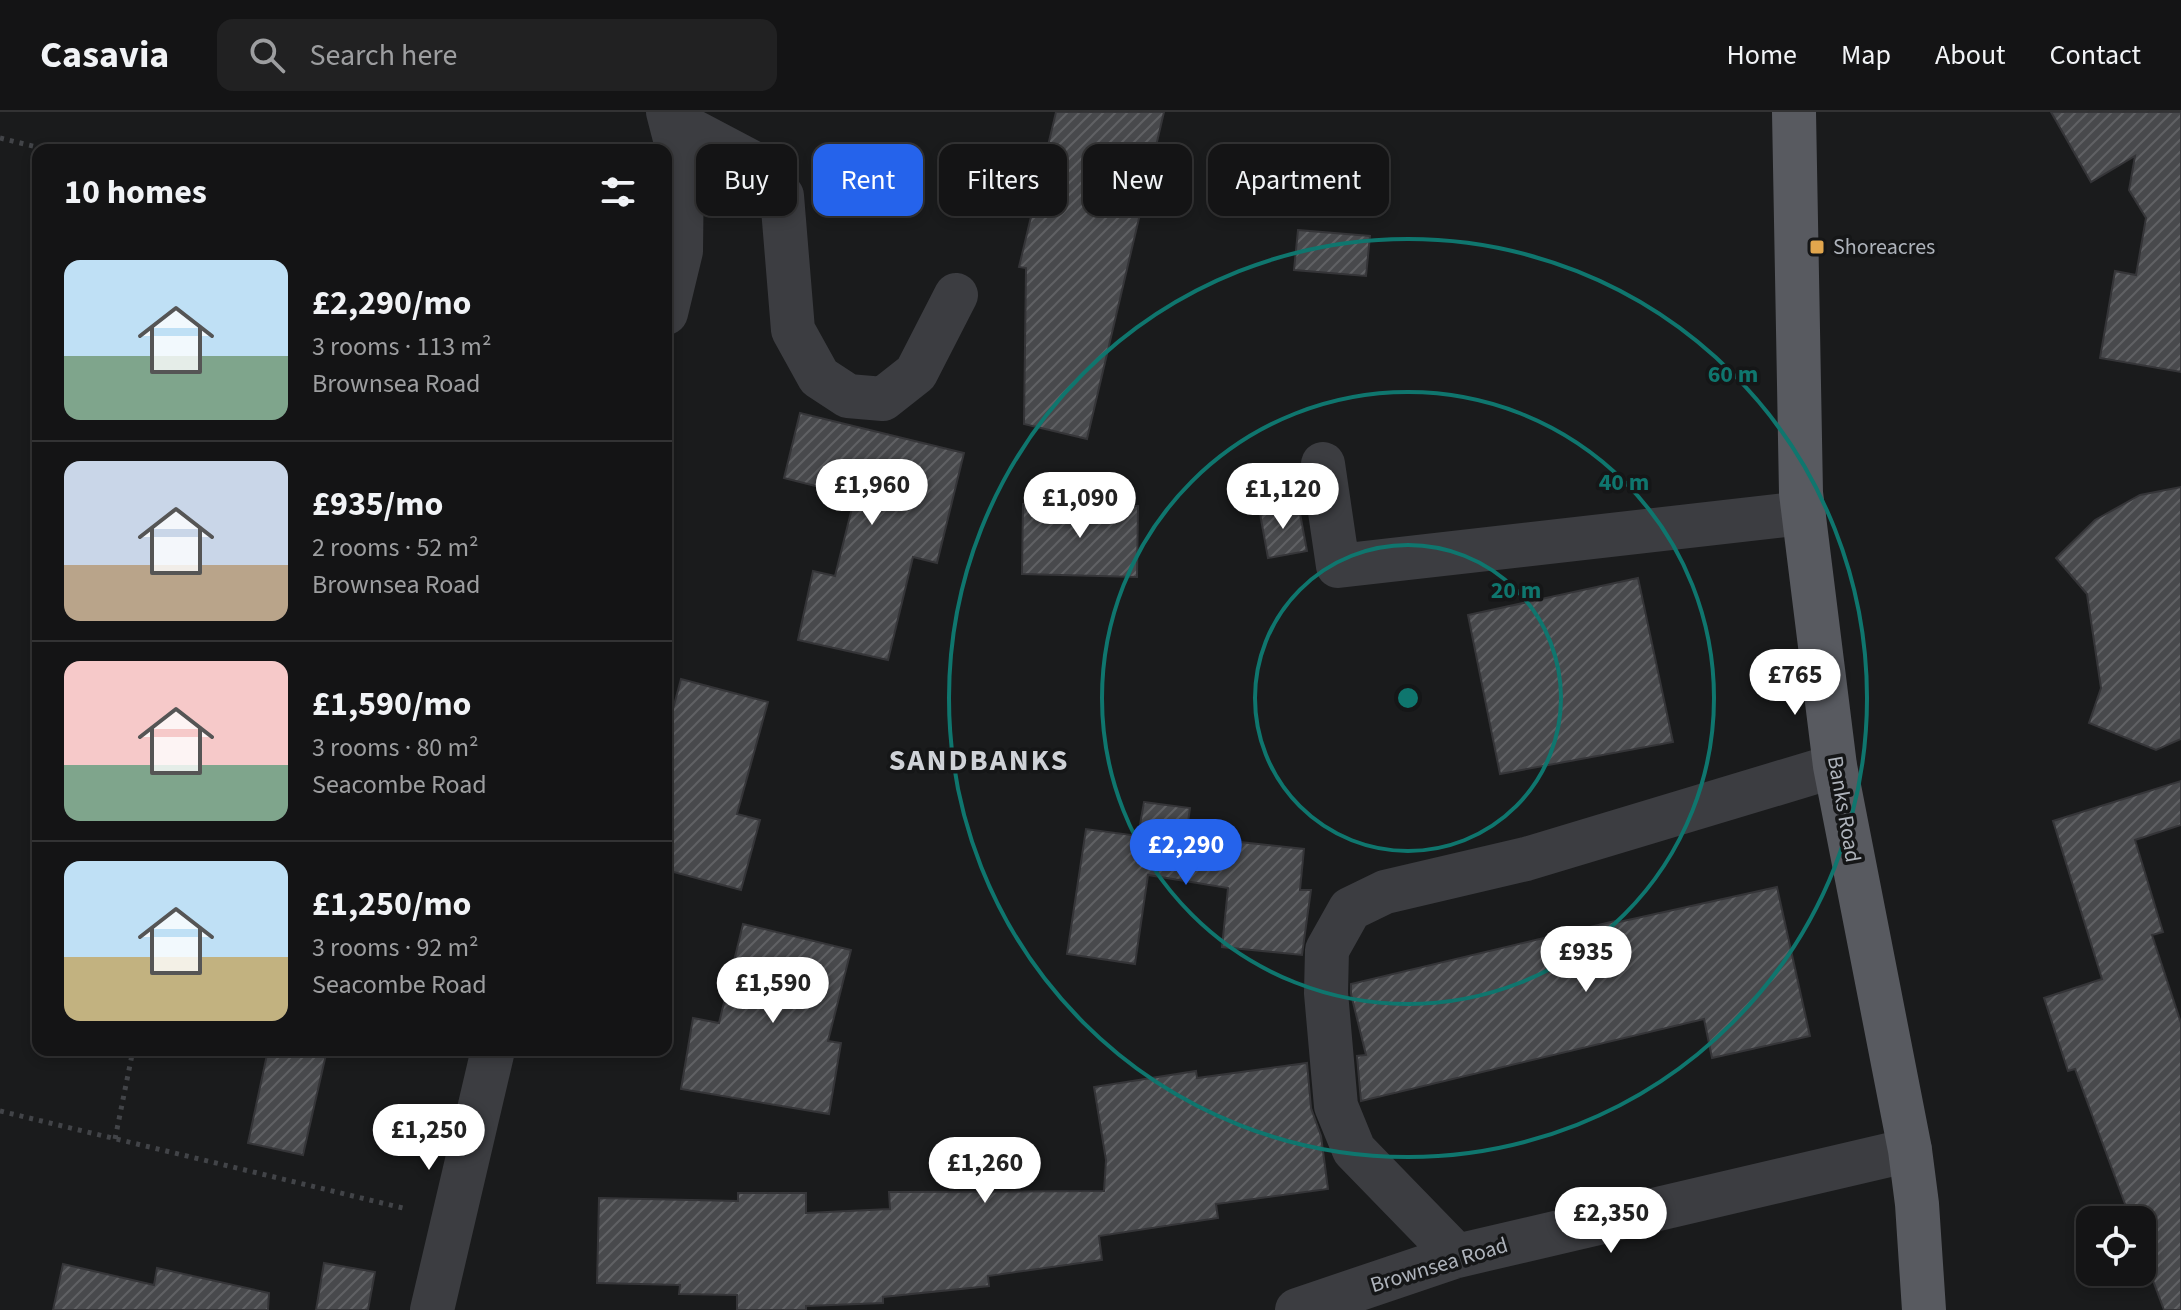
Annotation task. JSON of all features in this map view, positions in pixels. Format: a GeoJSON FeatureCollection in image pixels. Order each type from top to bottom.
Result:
{"type":"FeatureCollection","features":[{"type":"Feature","properties":{"kind":"main road","name":"Banks Road"},"geometry":{"type":"LineString","coordinates":[[1794,112],[1801,493],[1835,766],[1910,1150],[1924,1310]]}},
{"type":"Feature","properties":{"kind":"street"},"geometry":{"type":"LineString","coordinates":[[669,116],[759,166],[782,196],[793,330],[819,377],[848,396],[883,399],[916,373],[956,295]]}},
{"type":"Feature","properties":{"kind":"street"},"geometry":{"type":"LineString","coordinates":[[669,116],[682,166],[681,251],[672,288]]}},
{"type":"Feature","properties":{"kind":"street"},"geometry":{"type":"LineString","coordinates":[[1323,464],[1338,566],[1804,513]]}},
{"type":"Feature","properties":{"kind":"street"},"geometry":{"type":"LineString","coordinates":[[1457,1256],[1354,1150],[1336,1106],[1326,993],[1327,950],[1350,909],[1385,892],[1526,859],[1835,766]]}},
{"type":"Feature","properties":{"kind":"street"},"geometry":{"type":"LineString","coordinates":[[432,1310],[492,1056]]}},
{"type":"Feature","properties":{"kind":"street","name":"Brownsea Road"},"geometry":{"type":"LineString","coordinates":[[1297,1310],[1457,1256],[1910,1150]]}},
{"type":"Feature","properties":{"kind":"path"},"geometry":{"type":"LineString","coordinates":[[0,138],[32,146]]}},
{"type":"Feature","properties":{"kind":"path"},"geometry":{"type":"LineString","coordinates":[[115,1139],[132,1056]]}},
{"type":"Feature","properties":{"kind":"path"},"geometry":{"type":"LineString","coordinates":[[0,1111],[453,1219]]}},
{"type":"Feature","properties":{"kind":"building"},"geometry":{"type":"Polygon","coordinates":[[[1056,112],[1164,112],[1156,144],[1083,144],[1083,216],[1140,216],[1087,439],[1024,424],[1026,268],[1019,267],[1031,216],[1067,216],[1067,144],[1048,144],[1056,112]]]}},
{"type":"Feature","properties":{"kind":"building"},"geometry":{"type":"Polygon","coordinates":[[[2051,112],[2181,112],[2181,372],[2100,358],[2115,271],[2136,275],[2146,218],[2129,190],[2135,156],[2091,182],[2051,112]]]}},
{"type":"Feature","properties":{"kind":"building"},"geometry":{"type":"Polygon","coordinates":[[[1298,230],[1370,236],[1366,276],[1294,270],[1298,230]]]}},
{"type":"Feature","properties":{"kind":"building"},"geometry":{"type":"Polygon","coordinates":[[[800,413],[964,453],[937,563],[913,557],[888,660],[798,640],[813,571],[835,576],[855,496],[784,478],[800,413]]]}},
{"type":"Feature","properties":{"kind":"building"},"geometry":{"type":"Polygon","coordinates":[[[2181,487],[2181,739],[2156,750],[2089,723],[2101,688],[2087,594],[2056,558],[2095,520],[2140,495],[2181,487]]]}},
{"type":"Feature","properties":{"kind":"building"},"geometry":{"type":"Polygon","coordinates":[[[1023,504],[1138,506],[1137,577],[1022,574],[1023,504]]]}},
{"type":"Feature","properties":{"kind":"building"},"geometry":{"type":"Polygon","coordinates":[[[1259,508],[1299,508],[1307,551],[1268,558],[1259,508]]]}},
{"type":"Feature","properties":{"kind":"building"},"geometry":{"type":"Polygon","coordinates":[[[1638,578],[1673,742],[1500,774],[1468,615],[1638,578]]]}},
{"type":"Feature","properties":{"kind":"building"},"geometry":{"type":"Polygon","coordinates":[[[681,679],[768,702],[737,814],[760,820],[741,890],[672,872],[672,713],[681,679]]]}},
{"type":"Feature","properties":{"kind":"building"},"geometry":{"type":"Polygon","coordinates":[[[2181,781],[2181,825],[2135,840],[2163,932],[2152,935],[2181,1023],[2181,1310],[2164,1310],[2155,1286],[2156,1206],[2126,1206],[2075,1069],[2068,1071],[2044,998],[2102,979],[2053,821],[2181,781]]]}},
{"type":"Feature","properties":{"kind":"building"},"geometry":{"type":"Polygon","coordinates":[[[1144,802],[1190,808],[1186,836],[1304,849],[1300,890],[1311,890],[1302,955],[1222,947],[1228,888],[1148,875],[1135,964],[1067,954],[1086,829],[1138,836],[1144,802]]]}},
{"type":"Feature","properties":{"kind":"building"},"geometry":{"type":"Polygon","coordinates":[[[1777,887],[1810,1036],[1712,1058],[1704,1019],[1361,1101],[1357,1056],[1366,1055],[1351,984],[1619,920],[1777,887]]]}},
{"type":"Feature","properties":{"kind":"building"},"geometry":{"type":"Polygon","coordinates":[[[743,924],[851,950],[828,1041],[841,1043],[829,1114],[681,1089],[693,1018],[719,1023],[743,924]]]}},
{"type":"Feature","properties":{"kind":"building"},"geometry":{"type":"Polygon","coordinates":[[[267,1056],[326,1056],[303,1155],[248,1143],[267,1056]]]}},
{"type":"Feature","properties":{"kind":"building"},"geometry":{"type":"Polygon","coordinates":[[[1307,1063],[1311,1108],[1321,1136],[1328,1189],[1216,1204],[1218,1218],[1099,1236],[1102,1260],[988,1276],[989,1286],[883,1297],[883,1303],[806,1306],[806,1310],[737,1310],[737,1295],[679,1294],[680,1285],[597,1283],[599,1198],[738,1201],[738,1193],[806,1193],[806,1213],[890,1209],[889,1192],[1104,1191],[1106,1160],[1094,1087],[1196,1071],[1197,1078],[1307,1063]]]}},
{"type":"Feature","properties":{"kind":"building"},"geometry":{"type":"Polygon","coordinates":[[[324,1263],[375,1272],[368,1310],[316,1310],[324,1263]]]}},
{"type":"Feature","properties":{"kind":"building"},"geometry":{"type":"Polygon","coordinates":[[[63,1264],[154,1285],[157,1268],[269,1293],[268,1310],[53,1310],[63,1264]]]}},
{"type":"Feature","properties":{"kind":"place","name":"Shoreacres"},"geometry":{"type":"Point","coordinates":[1817,247]}},
{"type":"Feature","properties":{"kind":"district","name":"SANDBANKS"},"geometry":{"type":"Point","coordinates":[979,760]}}]}
